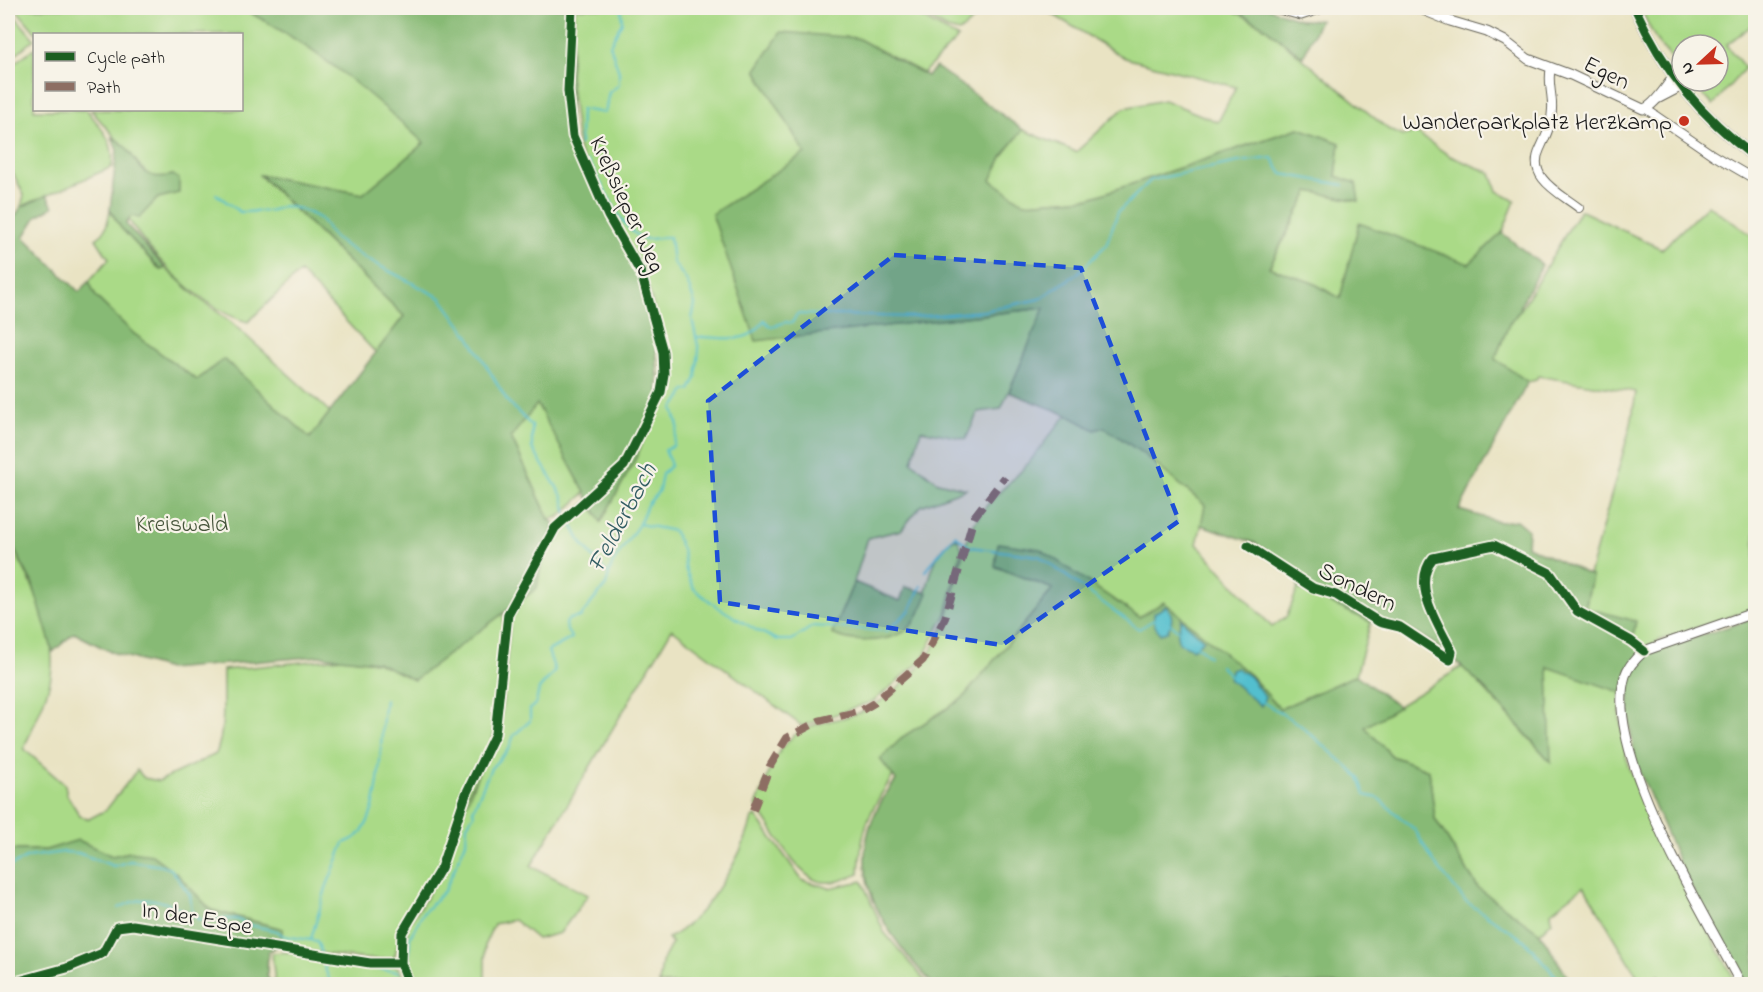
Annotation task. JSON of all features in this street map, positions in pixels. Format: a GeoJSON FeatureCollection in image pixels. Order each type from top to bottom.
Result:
{"type":"FeatureCollection","features":[{"type":"Feature","properties":{"kind":"main road"},"geometry":{"type":"LineString","coordinates":[[1635,8],[1657,52],[1670,72]]}},
{"type":"Feature","properties":{"kind":"main road"},"geometry":{"type":"LineString","coordinates":[[1688,93],[1755,158]]}},
{"type":"Feature","properties":{"kind":"street","name":"Kreßsieper Weg"},"geometry":{"type":"LineString","coordinates":[[401,963],[402,933],[441,868],[466,794],[495,734],[505,626],[515,598],[555,528],[624,466],[661,392],[664,374],[659,335],[641,273],[608,216],[573,136],[568,91],[572,8]]}},
{"type":"Feature","properties":{"kind":"street"},"geometry":{"type":"LineString","coordinates":[[1275,8],[1301,15],[1322,8]]}},
{"type":"Feature","properties":{"kind":"street","name":"Egen"},"geometry":{"type":"LineString","coordinates":[[1418,8],[1487,32],[1505,41],[1528,59],[1632,106],[1646,109],[1713,155],[1755,180]]}},
{"type":"Feature","properties":{"kind":"street","name":"Egen"},"geometry":{"type":"LineString","coordinates":[[1551,68],[1552,110],[1547,135],[1536,158],[1536,167],[1548,186],[1579,208]]}},
{"type":"Feature","properties":{"kind":"street","name":"Egen"},"geometry":{"type":"LineString","coordinates":[[1646,109],[1670,88]]}},
{"type":"Feature","properties":{"kind":"street","name":"Sondern"},"geometry":{"type":"LineString","coordinates":[[1248,546],[1313,588],[1336,595],[1379,622],[1400,627],[1450,660],[1452,652],[1426,596],[1424,573],[1433,558],[1494,545],[1550,573],[1577,611],[1631,640],[1644,651]]}},
{"type":"Feature","properties":{"kind":"street"},"geometry":{"type":"LineString","coordinates":[[1741,984],[1678,869],[1633,765],[1624,722],[1624,682],[1630,665],[1644,651],[1755,612]]}},
{"type":"Feature","properties":{"kind":"street","name":"In der Espe"},"geometry":{"type":"LineString","coordinates":[[8,984],[67,968],[103,953],[117,927],[133,925],[370,963],[401,963]]}},
{"type":"Feature","properties":{"kind":"street"},"geometry":{"type":"LineString","coordinates":[[401,963],[409,984]]}},
{"type":"Feature","properties":{"kind":"highlighted area"},"geometry":{"type":"Polygon","coordinates":[[[894,255],[1081,268],[1179,521],[1002,645],[720,602],[708,401],[894,255]]]}},
{"type":"Feature","properties":{"kind":"green space"},"geometry":{"type":"Polygon","coordinates":[[[8,8],[33,40],[8,61],[8,8]]]}},
{"type":"Feature","properties":{"kind":"green space"},"geometry":{"type":"Polygon","coordinates":[[[15,8],[241,8],[287,32],[369,92],[424,143],[363,194],[260,176],[404,316],[376,353],[300,272],[248,322],[214,307],[165,266],[129,220],[131,216],[139,217],[158,198],[174,194],[173,175],[156,179],[149,176],[92,111],[243,111],[243,33],[36,33],[15,8]]]}},
{"type":"Feature","properties":{"kind":"green space","name":"Kreiswald"},"geometry":{"type":"Polygon","coordinates":[[[241,8],[570,8],[570,131],[574,149],[640,273],[655,323],[659,397],[637,456],[601,522],[537,404],[511,437],[549,519],[555,524],[542,558],[537,588],[414,680],[377,662],[321,656],[168,669],[111,652],[74,633],[53,652],[32,582],[8,538],[8,227],[21,207],[47,195],[53,207],[37,216],[24,237],[79,292],[89,281],[96,297],[133,333],[197,380],[224,359],[310,438],[404,316],[260,175],[363,194],[424,143],[381,104],[314,52],[241,8]]]}},
{"type":"Feature","properties":{"kind":"green space"},"geometry":{"type":"Polygon","coordinates":[[[575,8],[905,8],[958,38],[923,73],[857,38],[756,70],[805,153],[893,325],[1045,308],[1001,409],[978,412],[966,439],[921,430],[912,462],[938,482],[966,489],[921,506],[901,530],[868,538],[854,582],[832,634],[919,613],[936,560],[948,543],[957,538],[962,548],[946,614],[921,661],[874,701],[802,726],[672,629],[531,866],[588,895],[560,933],[537,939],[514,920],[494,924],[485,944],[485,984],[413,984],[404,962],[407,926],[427,897],[467,795],[500,730],[511,612],[558,529],[589,500],[601,522],[637,456],[659,397],[662,398],[661,333],[643,270],[611,217],[578,148],[570,75],[575,8]]]}},
{"type":"Feature","properties":{"kind":"green space"},"geometry":{"type":"Polygon","coordinates":[[[912,8],[989,8],[959,32],[947,29],[912,8]]]}},
{"type":"Feature","properties":{"kind":"green space"},"geometry":{"type":"Polygon","coordinates":[[[1042,8],[1229,8],[1263,26],[1388,129],[1403,136],[1415,132],[1450,156],[1491,173],[1497,191],[1515,201],[1502,233],[1469,264],[1341,299],[1313,283],[1269,268],[1309,191],[1358,201],[1336,177],[1340,143],[1299,128],[1090,198],[1024,203],[991,180],[1003,155],[1023,130],[1076,152],[1124,108],[1164,100],[1218,122],[1236,87],[1125,58],[1042,8]]]}},
{"type":"Feature","properties":{"kind":"green space"},"geometry":{"type":"Polygon","coordinates":[[[1230,8],[1268,8],[1302,20],[1320,20],[1303,57],[1263,26],[1230,8]]]}},
{"type":"Feature","properties":{"kind":"green space"},"geometry":{"type":"Polygon","coordinates":[[[1640,8],[1755,8],[1755,23],[1730,42],[1730,33],[1670,33],[1670,57],[1656,40],[1640,8]]]}},
{"type":"Feature","properties":{"kind":"green space"},"geometry":{"type":"Polygon","coordinates":[[[781,32],[857,38],[927,76],[936,67],[1023,130],[1003,155],[991,180],[1024,203],[1090,198],[1299,128],[1340,143],[1336,176],[1356,183],[1359,201],[1309,191],[1269,267],[1313,283],[1340,298],[1359,223],[1469,264],[1502,233],[1542,265],[1520,306],[1521,309],[1509,324],[1495,359],[1528,382],[1459,510],[1500,522],[1516,520],[1528,530],[1527,546],[1592,576],[1585,608],[1636,621],[1632,642],[1646,653],[1755,618],[1755,984],[1743,984],[1681,868],[1636,763],[1628,716],[1629,695],[1548,667],[1551,762],[1493,697],[1444,652],[1419,635],[1395,624],[1371,622],[1298,588],[1299,571],[1255,543],[1201,525],[1205,505],[1142,453],[1104,427],[1095,430],[1067,415],[1009,392],[1044,308],[756,341],[712,214],[805,153],[756,70],[781,32]]]}},
{"type":"Feature","properties":{"kind":"green space"},"geometry":{"type":"Polygon","coordinates":[[[33,49],[33,111],[88,111],[109,142],[112,167],[21,207],[24,195],[8,163],[8,129],[11,127],[8,121],[8,68],[33,49]]]}},
{"type":"Feature","properties":{"kind":"green space"},"geometry":{"type":"Polygon","coordinates":[[[1730,50],[1745,68],[1730,85],[1730,50]]]}},
{"type":"Feature","properties":{"kind":"green space"},"geometry":{"type":"Polygon","coordinates":[[[1702,93],[1723,93],[1713,105],[1702,93]]]}},
{"type":"Feature","properties":{"kind":"green space"},"geometry":{"type":"Polygon","coordinates":[[[112,137],[122,143],[138,165],[150,175],[160,177],[173,175],[179,179],[179,193],[158,198],[139,218],[131,216],[126,224],[165,268],[161,270],[121,228],[110,210],[117,150],[112,137]]]}},
{"type":"Feature","properties":{"kind":"green space"},"geometry":{"type":"Polygon","coordinates":[[[1708,205],[1755,238],[1755,608],[1660,640],[1644,649],[1632,640],[1635,621],[1585,608],[1592,577],[1589,575],[1631,424],[1636,392],[1538,376],[1536,380],[1528,382],[1495,359],[1509,324],[1521,309],[1580,210],[1662,249],[1708,205]]]}},
{"type":"Feature","properties":{"kind":"green space"},"geometry":{"type":"Polygon","coordinates":[[[110,210],[121,228],[160,270],[165,268],[196,296],[231,322],[330,412],[310,438],[224,359],[197,380],[133,333],[96,297],[89,281],[109,259],[96,239],[104,230],[110,210]]]}},
{"type":"Feature","properties":{"kind":"green space"},"geometry":{"type":"Polygon","coordinates":[[[537,403],[585,493],[559,517],[549,519],[511,437],[537,403]]]}},
{"type":"Feature","properties":{"kind":"green space"},"geometry":{"type":"Polygon","coordinates":[[[1067,415],[1095,430],[1104,427],[1142,453],[1206,506],[1197,544],[1272,627],[1287,616],[1298,588],[1371,622],[1356,675],[1280,709],[1250,675],[1212,646],[1139,617],[1040,550],[996,567],[1053,589],[962,699],[904,736],[881,759],[893,776],[867,822],[859,874],[828,882],[809,877],[792,859],[756,806],[779,752],[798,732],[851,716],[875,705],[905,682],[917,669],[930,653],[946,619],[964,548],[977,519],[991,501],[1030,461],[1067,415]]]}},
{"type":"Feature","properties":{"kind":"green space"},"geometry":{"type":"Polygon","coordinates":[[[8,538],[40,604],[46,622],[52,658],[47,694],[24,749],[65,785],[67,795],[80,816],[89,819],[106,810],[137,770],[144,778],[159,781],[216,754],[222,723],[223,670],[342,658],[377,662],[414,680],[504,612],[495,732],[445,857],[401,930],[395,956],[387,959],[358,958],[278,946],[283,929],[211,910],[176,873],[130,852],[112,856],[78,841],[46,850],[8,850],[8,538]]]}},
{"type":"Feature","properties":{"kind":"green space"},"geometry":{"type":"Polygon","coordinates":[[[998,543],[1040,549],[1139,617],[1164,602],[1250,675],[1280,709],[1356,675],[1399,707],[1365,727],[1392,756],[1429,770],[1435,819],[1478,888],[1540,933],[1572,984],[933,984],[912,961],[879,913],[869,888],[865,862],[867,836],[877,808],[896,780],[880,759],[904,736],[962,699],[1053,589],[995,566],[998,543]]]}},
{"type":"Feature","properties":{"kind":"green space"},"geometry":{"type":"Polygon","coordinates":[[[854,582],[900,601],[905,587],[928,593],[911,626],[902,633],[885,639],[867,641],[848,639],[832,634],[854,582]]]}},
{"type":"Feature","properties":{"kind":"green space"},"geometry":{"type":"Polygon","coordinates":[[[1463,666],[1550,761],[1548,666],[1621,692],[1620,719],[1628,766],[1669,859],[1737,984],[1664,984],[1659,975],[1642,984],[1584,886],[1551,912],[1552,921],[1540,933],[1478,888],[1435,819],[1429,770],[1392,756],[1364,727],[1463,666]]]}},
{"type":"Feature","properties":{"kind":"green space"},"geometry":{"type":"Polygon","coordinates":[[[756,816],[802,880],[829,888],[862,881],[884,932],[928,984],[659,984],[662,962],[672,943],[668,938],[682,930],[708,903],[731,868],[752,818],[756,816]]]}},
{"type":"Feature","properties":{"kind":"green space"},"geometry":{"type":"Polygon","coordinates":[[[78,840],[112,856],[130,852],[152,855],[176,873],[211,910],[283,929],[278,946],[268,952],[267,975],[271,984],[8,984],[8,850],[46,850],[78,840]]]}},
{"type":"Feature","properties":{"kind":"green space"},"geometry":{"type":"Polygon","coordinates":[[[284,952],[397,966],[408,984],[275,984],[272,953],[284,952]]]}},
{"type":"Feature","properties":{"kind":"water"},"geometry":{"type":"Polygon","coordinates":[[[1166,606],[1170,612],[1171,622],[1167,632],[1160,634],[1154,624],[1154,613],[1166,606]]]}},
{"type":"Feature","properties":{"kind":"water"},"geometry":{"type":"Polygon","coordinates":[[[1181,619],[1204,640],[1193,649],[1179,643],[1177,636],[1181,619]]]}},
{"type":"Feature","properties":{"kind":"water"},"geometry":{"type":"Polygon","coordinates":[[[1237,668],[1250,677],[1265,697],[1261,706],[1229,679],[1231,670],[1237,668]]]}},
{"type":"Feature","properties":{"kind":"waterway","name":"Felderbach"},"geometry":{"type":"LineString","coordinates":[[580,144],[581,109],[605,113],[609,92],[619,85],[619,72],[610,45],[622,22],[621,8]]}},
{"type":"Feature","properties":{"kind":"waterway"},"geometry":{"type":"LineString","coordinates":[[697,337],[743,337],[751,334],[764,320],[771,327],[786,322],[792,323],[797,314],[914,317],[984,311],[1039,299],[1077,274],[1106,245],[1118,212],[1151,180],[1238,162],[1272,158],[1282,174],[1344,185]]}},
{"type":"Feature","properties":{"kind":"waterway","name":"Felderbach"},"geometry":{"type":"LineString","coordinates":[[408,966],[410,937],[423,913],[445,890],[466,842],[467,825],[474,814],[473,810],[491,768],[509,749],[514,735],[530,721],[530,709],[536,703],[539,689],[555,671],[548,651],[572,638],[567,631],[566,623],[569,619],[580,617],[606,585],[612,564],[639,524],[647,505],[659,491],[662,474],[671,465],[665,450],[673,446],[678,426],[673,409],[685,391],[690,390],[696,378],[699,350],[692,319],[695,304],[687,281],[673,262],[670,237],[646,239],[628,228],[587,160]]}},
{"type":"Feature","properties":{"kind":"waterway"},"geometry":{"type":"LineString","coordinates":[[216,194],[240,212],[270,211],[284,206],[301,209],[321,219],[334,238],[366,259],[441,298],[468,335],[508,402],[532,426],[532,448],[563,497],[567,514]]}},
{"type":"Feature","properties":{"kind":"waterway"},"geometry":{"type":"LineString","coordinates":[[569,519],[582,544],[607,573]]}},
{"type":"Feature","properties":{"kind":"waterway"},"geometry":{"type":"LineString","coordinates":[[639,524],[674,531],[694,589],[716,606],[756,630],[778,640],[792,640],[813,626],[887,631],[910,610],[921,586]]}},
{"type":"Feature","properties":{"kind":"waterway"},"geometry":{"type":"LineString","coordinates":[[925,571],[955,535],[970,547],[1039,556],[1139,629],[1155,619]]}},
{"type":"Feature","properties":{"kind":"waterway"},"geometry":{"type":"LineString","coordinates":[[1169,623],[1179,631]]}},
{"type":"Feature","properties":{"kind":"waterway"},"geometry":{"type":"LineString","coordinates":[[1197,646],[1209,656]]}},
{"type":"Feature","properties":{"kind":"waterway"},"geometry":{"type":"LineString","coordinates":[[1220,666],[1231,676]]}},
{"type":"Feature","properties":{"kind":"waterway"},"geometry":{"type":"LineString","coordinates":[[311,939],[326,888],[344,843],[360,834],[368,822],[373,806],[377,789],[385,700]]}},
{"type":"Feature","properties":{"kind":"waterway"},"geometry":{"type":"LineString","coordinates":[[1261,701],[1299,724],[1359,777],[1365,795],[1378,798],[1415,830],[1433,861],[1465,901],[1524,940],[1563,984]]}},
{"type":"Feature","properties":{"kind":"waterway"},"geometry":{"type":"LineString","coordinates":[[8,867],[28,857],[64,852],[78,853],[114,866],[130,861],[162,866],[171,869],[190,895],[192,912],[199,920],[236,919],[249,925],[277,931],[284,936],[317,941],[321,952]]}},
{"type":"Feature","properties":{"kind":"waterway"},"geometry":{"type":"LineString","coordinates":[[119,908],[139,900],[157,900],[192,916]]}},
{"type":"Feature","properties":{"kind":"waterway","name":"Felderbach"},"geometry":{"type":"LineString","coordinates":[[331,984],[324,966],[331,962],[399,972]]}},
{"type":"Feature","properties":{"kind":"marked path"},"geometry":{"type":"LineString","coordinates":[[753,810],[770,766],[787,738],[819,721],[860,711],[874,703],[923,660],[945,618],[974,517],[1005,477]]}},
{"type":"Feature","properties":{"kind":"cycle path"},"geometry":{"type":"LineString","coordinates":[[409,984],[401,963],[402,933],[441,868],[466,794],[495,734],[508,614],[555,528],[624,466],[661,392],[664,374],[663,352],[641,273],[608,216],[573,136],[568,91],[572,8]]}},
{"type":"Feature","properties":{"kind":"cycle path"},"geometry":{"type":"LineString","coordinates":[[1635,8],[1658,52],[1685,91],[1701,109],[1756,158]]}},
{"type":"Feature","properties":{"kind":"cycle path"},"geometry":{"type":"LineString","coordinates":[[1248,546],[1313,588],[1336,595],[1379,622],[1400,627],[1450,660],[1452,652],[1434,618],[1425,592],[1424,580],[1427,569],[1433,558],[1494,545],[1550,573],[1577,611],[1631,641],[1644,651]]}},
{"type":"Feature","properties":{"kind":"cycle path"},"geometry":{"type":"LineString","coordinates":[[8,984],[67,968],[103,953],[117,927],[133,925],[370,963],[401,963]]}},
{"type":"Feature","properties":{"kind":"place","name":"Wanderparkplatz Herzkamp"},"geometry":{"type":"Point","coordinates":[1684,121]}}]}
